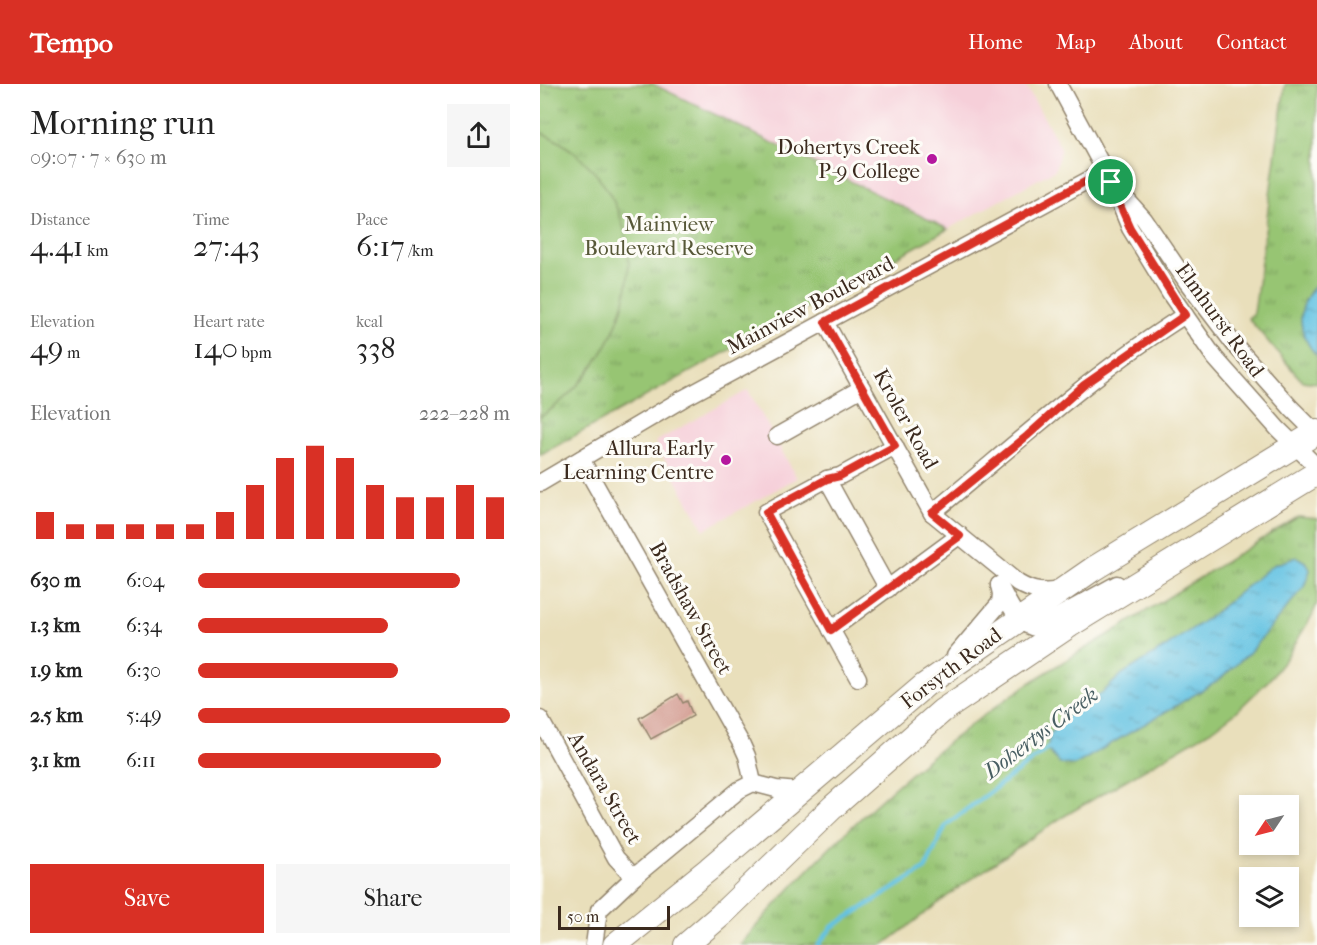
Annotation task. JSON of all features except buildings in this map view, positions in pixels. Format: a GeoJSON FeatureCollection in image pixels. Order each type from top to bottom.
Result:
{"type":"FeatureCollection","features":[{"type":"Feature","properties":{"kind":"highway","name":"Forsyth Road"},"geometry":{"type":"LineString","coordinates":[[615,945],[709,869],[925,685],[1062,590],[1316,433]]}},
{"type":"Feature","properties":{"kind":"highway","name":"Forsyth Road"},"geometry":{"type":"LineString","coordinates":[[686,945],[721,915],[834,807],[942,711],[1073,622],[1317,473]]}},
{"type":"Feature","properties":{"kind":"street","name":"Elmhurst Road"},"geometry":{"type":"LineString","coordinates":[[1059,85],[1108,177],[1130,228],[1185,315],[1215,358],[1278,429],[1317,467]]}},
{"type":"Feature","properties":{"kind":"street","name":"Elmhurst Road"},"geometry":{"type":"LineString","coordinates":[[1108,177],[1144,219],[1187,282],[1234,344],[1316,433]]}},
{"type":"Feature","properties":{"kind":"street","name":"Mainview Boulevard"},"geometry":{"type":"LineString","coordinates":[[540,483],[684,398],[825,322],[1108,177]]}},
{"type":"Feature","properties":{"kind":"street"},"geometry":{"type":"LineString","coordinates":[[932,513],[1027,436],[1084,385],[1185,315]]}},
{"type":"Feature","properties":{"kind":"street","name":"Kroler Road"},"geometry":{"type":"LineString","coordinates":[[825,322],[932,513],[1018,583],[1032,591],[1045,593],[1062,590]]}},
{"type":"Feature","properties":{"kind":"street"},"geometry":{"type":"LineString","coordinates":[[777,436],[862,388]]}},
{"type":"Feature","properties":{"kind":"street"},"geometry":{"type":"LineString","coordinates":[[858,678],[766,512],[895,446]]}},
{"type":"Feature","properties":{"kind":"street","name":"Bradshaw Street"},"geometry":{"type":"LineString","coordinates":[[581,459],[742,745],[753,783]]}},
{"type":"Feature","properties":{"kind":"street"},"geometry":{"type":"LineString","coordinates":[[827,479],[888,589]]}},
{"type":"Feature","properties":{"kind":"street"},"geometry":{"type":"LineString","coordinates":[[831,630],[960,536]]}},
{"type":"Feature","properties":{"kind":"street"},"geometry":{"type":"LineString","coordinates":[[983,555],[1019,619],[1028,627],[1037,628],[1118,584],[1181,556]]}},
{"type":"Feature","properties":{"kind":"street"},"geometry":{"type":"LineString","coordinates":[[925,685],[954,657],[1000,603],[999,585]]}},
{"type":"Feature","properties":{"kind":"street","name":"Andara Street"},"geometry":{"type":"LineString","coordinates":[[540,719],[616,858],[634,877]]}},
{"type":"Feature","properties":{"kind":"street"},"geometry":{"type":"LineString","coordinates":[[594,945],[599,910],[634,877],[739,790],[753,783],[776,789],[798,791]]}},
{"type":"Feature","properties":{"kind":"shaded area","name":"Dohertys Creek P-9 College"},"geometry":{"type":"Polygon","coordinates":[[[653,84],[1025,84],[1061,148],[1055,170],[948,229],[653,84]]]}},
{"type":"Feature","properties":{"kind":"shaded area","name":"Allura Early Learning Centre"},"geometry":{"type":"Polygon","coordinates":[[[748,390],[797,478],[704,530],[655,442],[748,390]]]}},
{"type":"Feature","properties":{"kind":"green space","name":"Mainview Boulevard Reserve"},"geometry":{"type":"Polygon","coordinates":[[[540,84],[653,84],[948,229],[540,455],[540,84]]]}},
{"type":"Feature","properties":{"kind":"green space"},"geometry":{"type":"Polygon","coordinates":[[[1285,84],[1317,84],[1317,383],[1302,381],[1248,318],[1254,313],[1285,84]]]}},
{"type":"Feature","properties":{"kind":"green space"},"geometry":{"type":"Polygon","coordinates":[[[540,132],[562,144],[598,176],[621,219],[627,242],[629,267],[621,310],[606,346],[583,379],[570,393],[540,417],[540,132]]]}},
{"type":"Feature","properties":{"kind":"green space"},"geometry":{"type":"Polygon","coordinates":[[[1298,517],[1317,519],[1317,604],[1285,660],[1269,680],[1236,712],[1215,728],[1061,818],[957,889],[883,945],[740,945],[799,880],[862,817],[963,731],[1040,676],[1298,517]]]}},
{"type":"Feature","properties":{"kind":"water"},"geometry":{"type":"Polygon","coordinates":[[[1317,283],[1317,356],[1305,338],[1301,320],[1305,301],[1317,283]]]}},
{"type":"Feature","properties":{"kind":"water"},"geometry":{"type":"Polygon","coordinates":[[[1297,557],[1307,563],[1310,570],[1304,587],[1249,653],[1218,681],[1075,765],[1060,764],[1047,749],[1050,734],[1063,719],[1102,693],[1122,674],[1212,615],[1273,565],[1297,557]]]}},
{"type":"Feature","properties":{"kind":"waterway","name":"Dohertys Creek"},"geometry":{"type":"LineString","coordinates":[[818,945],[832,927],[925,869],[946,825],[1051,746]]}},
{"type":"Feature","properties":{"kind":"place","name":"Dohertys Creek P-9 College"},"geometry":{"type":"Point","coordinates":[932,159]}},
{"type":"Feature","properties":{"kind":"place","name":"Allura Early Learning Centre"},"geometry":{"type":"Point","coordinates":[726,460]}},
{"type":"Feature","properties":{"kind":"route"},"geometry":{"type":"LineString","coordinates":[[1105,171],[1111,182],[1130,228],[1185,315],[1084,385],[1027,436],[932,513],[960,536],[831,630],[766,512],[895,446],[825,322],[1105,171]]}}]}
